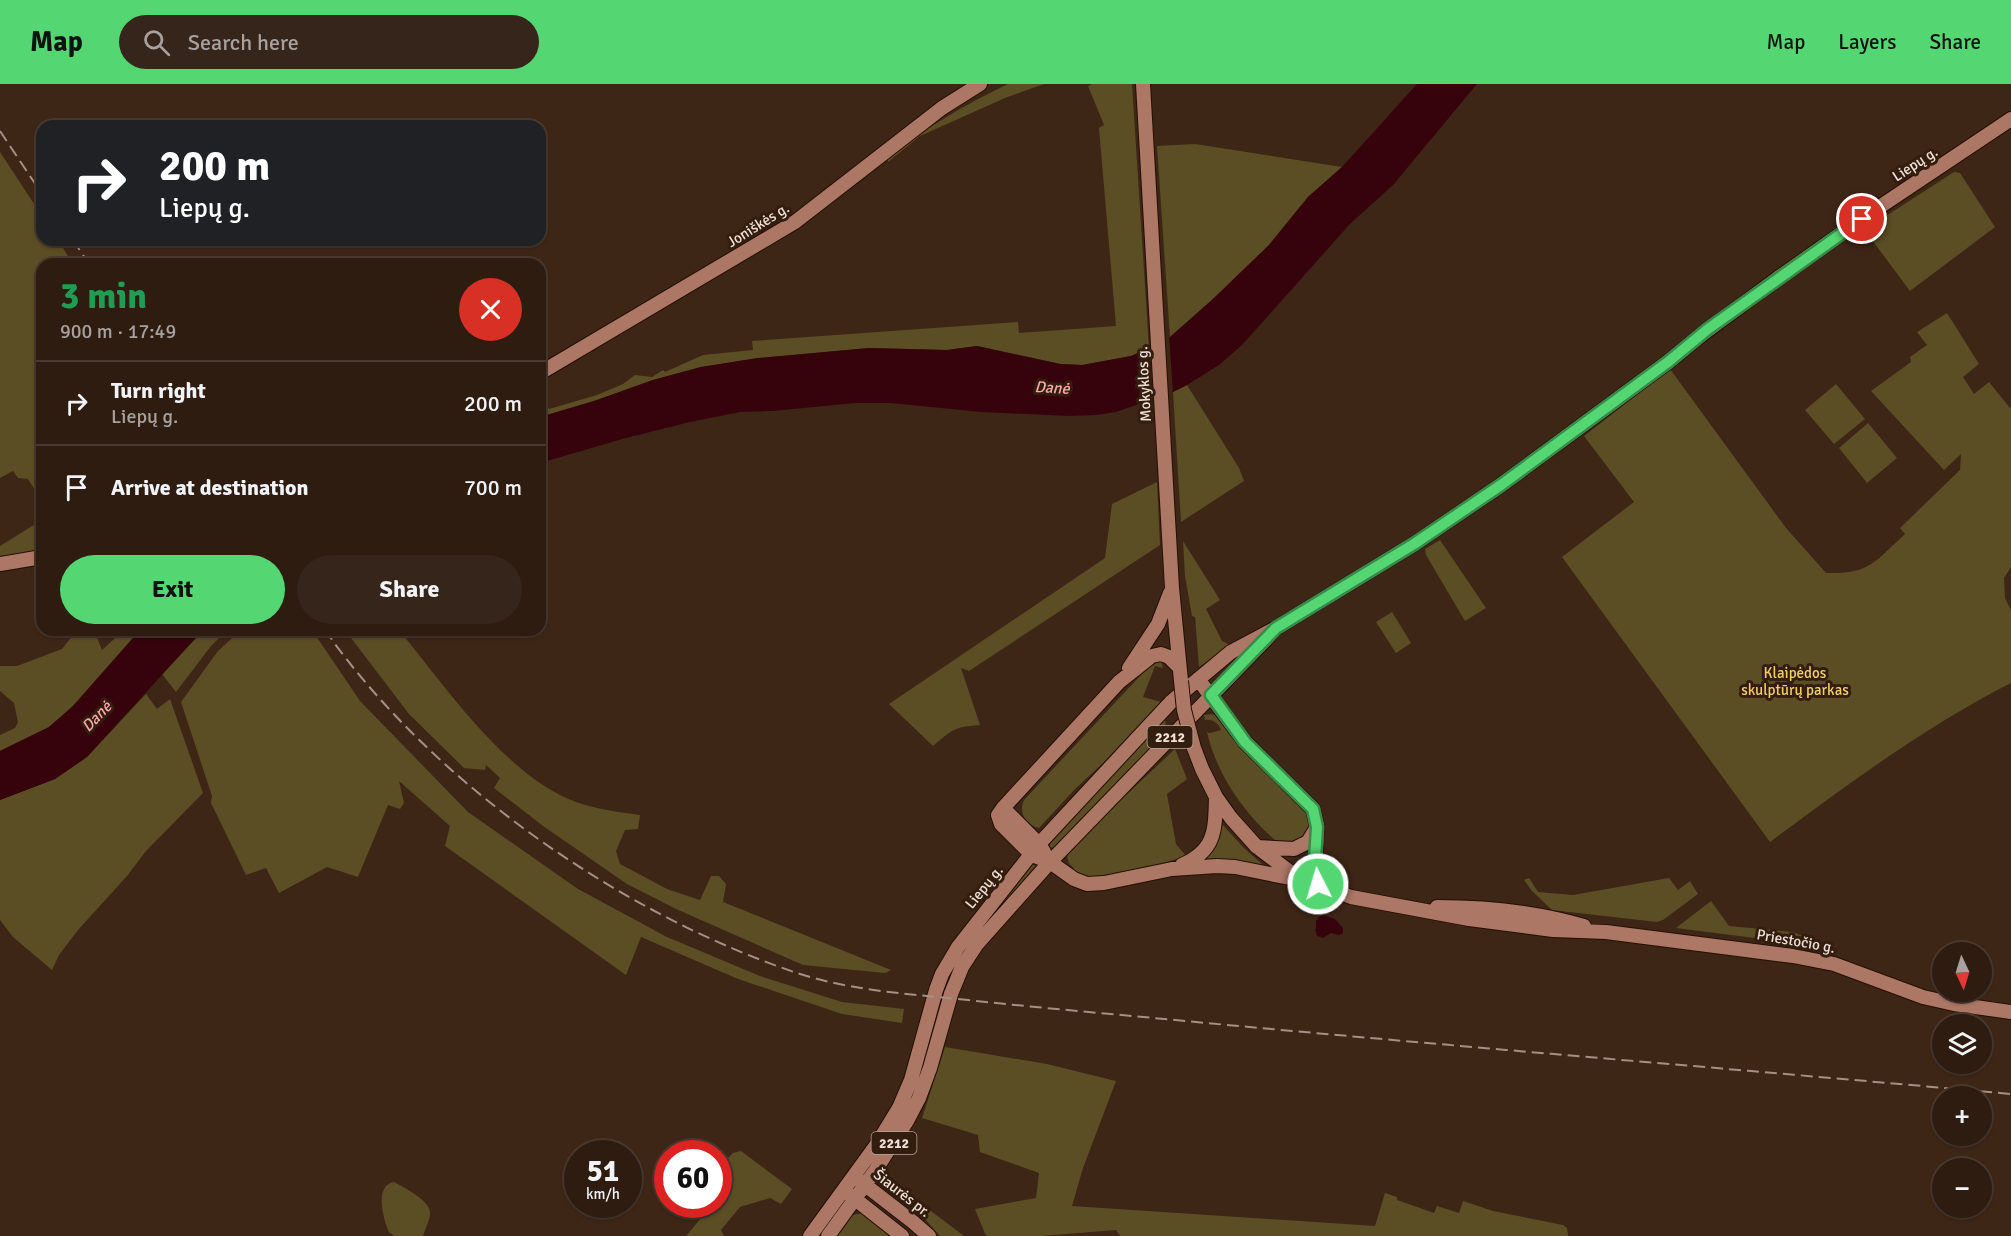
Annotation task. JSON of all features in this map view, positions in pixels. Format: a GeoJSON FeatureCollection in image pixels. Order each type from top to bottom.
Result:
{"type":"FeatureCollection","features":[{"type":"Feature","properties":{"kind":"main road","name":"Joniškės g."},"geometry":{"type":"LineString","coordinates":[[546,369],[795,222],[942,108],[980,84]]}},
{"type":"Feature","properties":{"kind":"main road","name":"Mokyklos g."},"geometry":{"type":"LineString","coordinates":[[1143,84],[1172,588],[1180,681]]}},
{"type":"Feature","properties":{"kind":"main road","name":"Liepų g."},"geometry":{"type":"LineString","coordinates":[[810,1236],[884,1134],[905,1095],[942,974],[958,947],[1035,850],[1157,715],[1231,652],[1276,628],[1414,544],[1501,485],[1778,278],[2011,119]]}},
{"type":"Feature","properties":{"kind":"main road"},"geometry":{"type":"LineString","coordinates":[[0,564],[36,558]]}},
{"type":"Feature","properties":{"kind":"main road"},"geometry":{"type":"LineString","coordinates":[[1172,588],[1158,624],[1119,682],[1003,808],[998,815],[1001,824],[1074,879],[1087,884],[1104,883],[1172,869],[1217,866],[1235,867],[1315,883],[1317,827],[1313,809],[1245,742],[1198,679]]}},
{"type":"Feature","properties":{"kind":"main road","name":"Liepų g."},"geometry":{"type":"LineString","coordinates":[[828,1236],[898,1137],[919,1098],[951,994],[962,967],[977,944],[1050,862],[1276,628]]}},
{"type":"Feature","properties":{"kind":"main road"},"geometry":{"type":"LineString","coordinates":[[1119,682],[1152,656],[1161,654],[1169,657],[1179,667]]}},
{"type":"Feature","properties":{"kind":"main road","name":"Priestočio g."},"geometry":{"type":"LineString","coordinates":[[1180,681],[1184,710],[1194,748],[1216,797],[1257,847],[1277,863],[1315,883],[1351,897],[1400,906],[1470,907],[1536,921],[1553,917],[1606,932],[1819,960],[1923,997],[2011,1012]]}},
{"type":"Feature","properties":{"kind":"main road"},"geometry":{"type":"LineString","coordinates":[[1172,869],[1196,858],[1209,846],[1215,827],[1216,797]]}},
{"type":"Feature","properties":{"kind":"main road"},"geometry":{"type":"LineString","coordinates":[[1257,847],[1294,849],[1308,842],[1317,827]]}},
{"type":"Feature","properties":{"kind":"main road","name":"Šiaurės pr."},"geometry":{"type":"LineString","coordinates":[[854,1176],[928,1236]]}},
{"type":"Feature","properties":{"kind":"main road"},"geometry":{"type":"LineString","coordinates":[[843,1190],[902,1236]]}},
{"type":"Feature","properties":{"kind":"green space"},"geometry":{"type":"Polygon","coordinates":[[[1008,84],[1044,84],[1005,98],[920,136],[888,162],[888,157],[932,126],[1008,84]]]}},
{"type":"Feature","properties":{"kind":"green space"},"geometry":{"type":"Polygon","coordinates":[[[1092,84],[1132,84],[1149,348],[1131,356],[1083,365],[1061,364],[977,346],[947,350],[869,348],[758,358],[701,367],[653,380],[546,415],[546,404],[549,409],[597,395],[623,384],[635,375],[652,377],[663,370],[665,372],[703,355],[753,350],[752,341],[1018,322],[1019,333],[1116,326],[1099,128],[1104,125],[1088,86],[1092,84]]]}},
{"type":"Feature","properties":{"kind":"green space"},"geometry":{"type":"Polygon","coordinates":[[[1195,144],[1342,167],[1308,197],[1269,245],[1170,337],[1157,146],[1195,144]]]}},
{"type":"Feature","properties":{"kind":"green space"},"geometry":{"type":"Polygon","coordinates":[[[0,152],[36,207],[36,246],[62,246],[69,258],[36,258],[36,492],[28,479],[18,478],[13,471],[0,478],[0,152]]]}},
{"type":"Feature","properties":{"kind":"green space"},"geometry":{"type":"Polygon","coordinates":[[[1954,172],[1960,173],[1995,227],[1910,291],[1869,236],[1872,225],[1954,172]]]}},
{"type":"Feature","properties":{"kind":"green space","name":"Klaipėdos skulptūrų parkas"},"geometry":{"type":"Polygon","coordinates":[[[1947,313],[1979,364],[1963,377],[1974,394],[1989,382],[2011,407],[2011,567],[2004,578],[2005,598],[2011,610],[2011,683],[1918,737],[1770,842],[1562,557],[1634,502],[1584,436],[1670,369],[1786,528],[1826,573],[1841,573],[1863,568],[1878,559],[1905,534],[1900,528],[1960,470],[1961,454],[1944,470],[1871,391],[1911,362],[1910,357],[1927,345],[1917,332],[1947,313]]]}},
{"type":"Feature","properties":{"kind":"green space"},"geometry":{"type":"Polygon","coordinates":[[[1836,384],[1865,419],[1834,444],[1805,410],[1836,384]]]}},
{"type":"Feature","properties":{"kind":"green space"},"geometry":{"type":"Polygon","coordinates":[[[1187,385],[1239,468],[1244,481],[1181,522],[1173,392],[1187,385]]]}},
{"type":"Feature","properties":{"kind":"green space"},"geometry":{"type":"Polygon","coordinates":[[[1868,423],[1897,458],[1867,483],[1839,448],[1868,423]]]}},
{"type":"Feature","properties":{"kind":"green space"},"geometry":{"type":"Polygon","coordinates":[[[1157,482],[1160,545],[969,671],[961,668],[980,725],[954,730],[933,746],[889,704],[1105,558],[1112,504],[1157,482]]]}},
{"type":"Feature","properties":{"kind":"green space"},"geometry":{"type":"Polygon","coordinates":[[[36,524],[36,552],[0,557],[0,546],[36,524]]]}},
{"type":"Feature","properties":{"kind":"green space"},"geometry":{"type":"Polygon","coordinates":[[[1440,540],[1486,608],[1465,621],[1426,555],[1425,549],[1440,540]]]}},
{"type":"Feature","properties":{"kind":"green space"},"geometry":{"type":"Polygon","coordinates":[[[1183,541],[1220,600],[1206,609],[1222,641],[1230,645],[1199,667],[1195,617],[1192,616],[1185,576],[1183,541]]]}},
{"type":"Feature","properties":{"kind":"green space"},"geometry":{"type":"Polygon","coordinates":[[[1392,612],[1411,643],[1396,653],[1376,622],[1392,612]]]}},
{"type":"Feature","properties":{"kind":"green space"},"geometry":{"type":"Polygon","coordinates":[[[72,636],[96,636],[102,650],[117,636],[135,636],[73,706],[49,727],[0,751],[0,735],[15,728],[18,722],[14,703],[0,691],[0,666],[17,666],[62,649],[72,636]]]}},
{"type":"Feature","properties":{"kind":"green space"},"geometry":{"type":"Polygon","coordinates":[[[198,636],[221,636],[176,692],[162,674],[198,636]]]}},
{"type":"Feature","properties":{"kind":"green space"},"geometry":{"type":"Polygon","coordinates":[[[234,636],[285,636],[290,638],[292,636],[316,636],[360,701],[468,812],[578,889],[667,937],[760,976],[842,1002],[904,1009],[902,1023],[842,1014],[738,979],[641,937],[626,975],[445,846],[450,826],[399,781],[404,803],[400,809],[388,805],[358,877],[327,867],[279,893],[266,868],[246,875],[211,803],[212,796],[181,702],[218,651],[234,636]]]}},
{"type":"Feature","properties":{"kind":"green space"},"geometry":{"type":"Polygon","coordinates":[[[350,636],[404,636],[479,728],[526,772],[550,790],[576,802],[640,815],[638,829],[625,830],[616,851],[620,864],[667,889],[700,900],[711,876],[719,876],[726,884],[723,902],[891,970],[885,973],[803,965],[676,909],[627,884],[543,826],[494,788],[500,778],[486,765],[485,770],[464,768],[409,714],[350,636]]]}},
{"type":"Feature","properties":{"kind":"green space"},"geometry":{"type":"Polygon","coordinates":[[[1161,661],[1163,668],[1155,666],[1143,697],[1161,702],[1039,828],[1030,824],[1023,814],[1024,800],[1153,662],[1161,661]]]}},
{"type":"Feature","properties":{"kind":"green space"},"geometry":{"type":"Polygon","coordinates":[[[146,694],[157,709],[170,699],[203,793],[146,851],[127,876],[78,930],[59,955],[52,970],[13,937],[0,920],[0,800],[55,779],[87,757],[146,694]]]}},
{"type":"Feature","properties":{"kind":"green space"},"geometry":{"type":"Polygon","coordinates":[[[1204,715],[1215,715],[1221,723],[1223,721],[1305,809],[1310,822],[1300,842],[1280,843],[1276,841],[1242,805],[1225,778],[1211,748],[1207,732],[1221,730],[1215,722],[1205,720],[1204,715]]]}},
{"type":"Feature","properties":{"kind":"green space"},"geometry":{"type":"Polygon","coordinates":[[[1165,717],[1166,733],[1056,846],[1050,847],[1050,843],[1165,717]]]}},
{"type":"Feature","properties":{"kind":"green space"},"geometry":{"type":"Polygon","coordinates":[[[1175,749],[1187,779],[1167,794],[1176,844],[1186,856],[1157,865],[1091,878],[1072,870],[1074,868],[1069,864],[1067,856],[1081,837],[1175,749]]]}},
{"type":"Feature","properties":{"kind":"green space"},"geometry":{"type":"Polygon","coordinates":[[[1221,823],[1244,848],[1271,872],[1201,862],[1221,823]]]}},
{"type":"Feature","properties":{"kind":"green space"},"geometry":{"type":"Polygon","coordinates":[[[1031,863],[1035,866],[974,939],[917,1088],[901,1122],[872,1166],[870,1164],[898,1124],[915,1088],[941,993],[955,960],[1031,863]]]}},
{"type":"Feature","properties":{"kind":"green space"},"geometry":{"type":"Polygon","coordinates":[[[1529,878],[1538,892],[1573,895],[1669,878],[1678,890],[1690,881],[1698,894],[1657,922],[1552,910],[1524,880],[1529,878]]]}},
{"type":"Feature","properties":{"kind":"green space"},"geometry":{"type":"Polygon","coordinates":[[[1711,901],[1729,926],[1792,932],[1804,936],[1802,944],[1676,928],[1711,901]]]}},
{"type":"Feature","properties":{"kind":"green space"},"geometry":{"type":"Polygon","coordinates":[[[945,1047],[1047,1064],[1116,1081],[1083,1168],[1072,1206],[1375,1226],[1385,1193],[1397,1197],[1397,1200],[1434,1213],[1437,1206],[1459,1213],[1463,1201],[1493,1211],[1563,1225],[1567,1228],[1568,1236],[1120,1236],[1116,1230],[1041,1236],[986,1236],[975,1209],[1036,1198],[1039,1173],[980,1152],[978,1135],[922,1118],[945,1047]]]}},
{"type":"Feature","properties":{"kind":"green space"},"geometry":{"type":"Polygon","coordinates":[[[741,1151],[792,1189],[781,1204],[770,1198],[740,1207],[732,1217],[733,1153],[741,1151]]]}},
{"type":"Feature","properties":{"kind":"green space"},"geometry":{"type":"Polygon","coordinates":[[[394,1182],[416,1195],[429,1208],[429,1219],[423,1236],[394,1236],[389,1232],[384,1219],[382,1196],[388,1184],[394,1182]]]}},
{"type":"Feature","properties":{"kind":"green space"},"geometry":{"type":"Polygon","coordinates":[[[929,1210],[964,1236],[940,1236],[924,1218],[926,1211],[929,1210]]]}},
{"type":"Feature","properties":{"kind":"green space"},"geometry":{"type":"Polygon","coordinates":[[[862,1213],[873,1218],[889,1236],[835,1236],[849,1216],[862,1213]]]}},
{"type":"Feature","properties":{"kind":"green space"},"geometry":{"type":"Polygon","coordinates":[[[701,1218],[731,1218],[721,1230],[724,1236],[686,1236],[701,1218]]]}},
{"type":"Feature","properties":{"kind":"water","name":"Danė"},"geometry":{"type":"Polygon","coordinates":[[[1417,84],[1477,84],[1393,185],[1350,224],[1242,345],[1219,365],[1173,392],[1116,412],[1096,415],[981,412],[891,403],[855,403],[740,412],[626,438],[546,461],[546,415],[653,380],[701,367],[758,358],[869,348],[947,350],[977,346],[1060,364],[1082,365],[1131,356],[1160,344],[1213,299],[1269,245],[1308,197],[1342,167],[1417,84]]]}},
{"type":"Feature","properties":{"kind":"water","name":"Danė"},"geometry":{"type":"Polygon","coordinates":[[[135,636],[198,636],[87,757],[55,779],[0,800],[0,751],[49,727],[73,706],[135,636]]]}},
{"type":"Feature","properties":{"kind":"water"},"geometry":{"type":"Polygon","coordinates":[[[1324,915],[1335,919],[1343,928],[1343,933],[1339,935],[1331,933],[1323,938],[1317,936],[1316,921],[1324,915]]]}},
{"type":"Feature","properties":{"kind":"pier"},"geometry":{"type":"Polygon","coordinates":[[[1169,334],[1173,395],[1152,402],[1149,345],[1169,334]]]}},
{"type":"Feature","properties":{"kind":"railway"},"geometry":{"type":"LineString","coordinates":[[0,131],[36,185]]}},
{"type":"Feature","properties":{"kind":"railway"},"geometry":{"type":"LineString","coordinates":[[77,246],[85,258]]}},
{"type":"Feature","properties":{"kind":"railway"},"geometry":{"type":"LineString","coordinates":[[330,636],[369,686],[419,740],[475,790],[535,837],[599,879],[664,916],[731,948],[818,979],[881,991],[1049,1008],[2011,1094]]}},
{"type":"Feature","properties":{"kind":"route"},"geometry":{"type":"LineString","coordinates":[[1318,884],[1315,868],[1317,827],[1313,809],[1245,742],[1211,695],[1276,628],[1414,544],[1501,485],[1668,362],[1708,329],[1862,219]]}}]}
